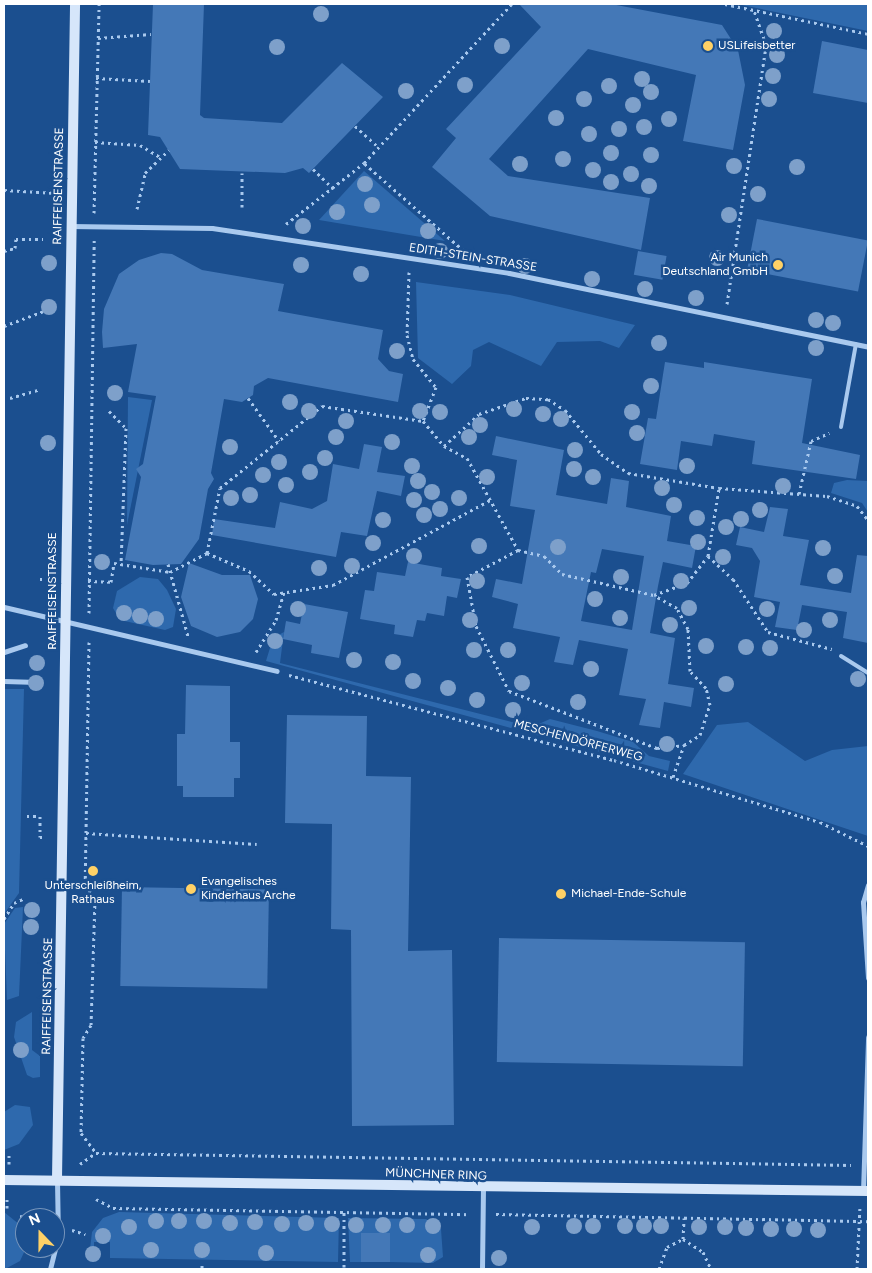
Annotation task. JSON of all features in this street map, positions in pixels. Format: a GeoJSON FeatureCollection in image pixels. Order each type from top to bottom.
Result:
{"type":"FeatureCollection","features":[{"type":"Feature","properties":{"kind":"street","name":"RAIFFEISENSTRASSE"},"geometry":{"type":"LineString","coordinates":[[57,1179],[70,226],[75,4]]}},
{"type":"Feature","properties":{"kind":"street","name":"EDITH-STEIN-STRASSE"},"geometry":{"type":"LineString","coordinates":[[70,226],[212,228],[482,269],[868,347]]}},
{"type":"Feature","properties":{"kind":"street"},"geometry":{"type":"LineString","coordinates":[[4,607],[127,634],[277,671]]}},
{"type":"Feature","properties":{"kind":"street"},"geometry":{"type":"LineString","coordinates":[[4,652],[25,645]]}},
{"type":"Feature","properties":{"kind":"street"},"geometry":{"type":"LineString","coordinates":[[4,681],[29,682]]}},
{"type":"Feature","properties":{"kind":"street"},"geometry":{"type":"LineString","coordinates":[[868,885],[863,902],[868,978]]}},
{"type":"Feature","properties":{"kind":"street"},"geometry":{"type":"LineString","coordinates":[[866,1191],[863,1166],[868,1037]]}},
{"type":"Feature","properties":{"kind":"street"},"geometry":{"type":"LineString","coordinates":[[50,1269],[58,1238],[57,1179]]}},
{"type":"Feature","properties":{"kind":"street","name":"MÜNCHNER RING"},"geometry":{"type":"LineString","coordinates":[[4,1180],[57,1179],[483,1189],[866,1191]]}},
{"type":"Feature","properties":{"kind":"street"},"geometry":{"type":"LineString","coordinates":[[482,1269],[483,1189]]}},
{"type":"Feature","properties":{"kind":"lane"},"geometry":{"type":"LineString","coordinates":[[842,427],[856,344]]}},
{"type":"Feature","properties":{"kind":"lane"},"geometry":{"type":"LineString","coordinates":[[841,656],[868,674]]}},
{"type":"Feature","properties":{"kind":"path"},"geometry":{"type":"LineString","coordinates":[[99,4],[96,78],[85,884],[95,899],[91,1025],[82,1038],[81,1133],[96,1153],[863,1166]]}},
{"type":"Feature","properties":{"kind":"path"},"geometry":{"type":"LineString","coordinates":[[265,237],[335,190],[364,163],[512,4]]}},
{"type":"Feature","properties":{"kind":"path"},"geometry":{"type":"LineString","coordinates":[[725,4],[868,34]]}},
{"type":"Feature","properties":{"kind":"path"},"geometry":{"type":"LineString","coordinates":[[725,317],[766,45],[754,11]]}},
{"type":"Feature","properties":{"kind":"path"},"geometry":{"type":"LineString","coordinates":[[98,38],[151,34]]}},
{"type":"Feature","properties":{"kind":"path"},"geometry":{"type":"LineString","coordinates":[[96,78],[150,81]]}},
{"type":"Feature","properties":{"kind":"path"},"geometry":{"type":"LineString","coordinates":[[356,126],[378,147]]}},
{"type":"Feature","properties":{"kind":"path"},"geometry":{"type":"LineString","coordinates":[[95,142],[140,145],[160,157]]}},
{"type":"Feature","properties":{"kind":"path"},"geometry":{"type":"LineString","coordinates":[[136,209],[145,173],[169,150]]}},
{"type":"Feature","properties":{"kind":"path"},"geometry":{"type":"LineString","coordinates":[[364,163],[482,269]]}},
{"type":"Feature","properties":{"kind":"path"},"geometry":{"type":"LineString","coordinates":[[313,169],[335,190]]}},
{"type":"Feature","properties":{"kind":"path"},"geometry":{"type":"LineString","coordinates":[[242,173],[242,207]]}},
{"type":"Feature","properties":{"kind":"path"},"geometry":{"type":"LineString","coordinates":[[4,190],[71,194]]}},
{"type":"Feature","properties":{"kind":"path"},"geometry":{"type":"LineString","coordinates":[[4,251],[15,248],[16,239],[43,239]]}},
{"type":"Feature","properties":{"kind":"path"},"geometry":{"type":"LineString","coordinates":[[412,259],[407,335],[413,358],[436,387],[423,421]]}},
{"type":"Feature","properties":{"kind":"path"},"geometry":{"type":"LineString","coordinates":[[4,326],[44,311]]}},
{"type":"Feature","properties":{"kind":"path"},"geometry":{"type":"LineString","coordinates":[[10,398],[41,389]]}},
{"type":"Feature","properties":{"kind":"path"},"geometry":{"type":"LineString","coordinates":[[248,398],[279,441]]}},
{"type":"Feature","properties":{"kind":"path"},"geometry":{"type":"LineString","coordinates":[[444,446],[478,414],[526,398],[548,399],[565,410],[600,454],[628,472],[719,488],[799,494],[857,506],[868,520]]}},
{"type":"Feature","properties":{"kind":"path"},"geometry":{"type":"LineString","coordinates":[[207,553],[220,488],[322,406],[423,421],[444,446],[467,458],[518,550]]}},
{"type":"Feature","properties":{"kind":"path"},"geometry":{"type":"LineString","coordinates":[[109,411],[126,428],[121,564]]}},
{"type":"Feature","properties":{"kind":"path"},"geometry":{"type":"LineString","coordinates":[[799,494],[811,441],[842,427]]}},
{"type":"Feature","properties":{"kind":"path"},"geometry":{"type":"LineString","coordinates":[[654,595],[687,583],[708,556],[719,488]]}},
{"type":"Feature","properties":{"kind":"path"},"geometry":{"type":"LineString","coordinates":[[207,553],[249,571],[274,594],[333,585],[490,500]]}},
{"type":"Feature","properties":{"kind":"path"},"geometry":{"type":"LineString","coordinates":[[518,550],[544,556],[562,574],[654,595],[677,608],[688,629],[690,671],[706,688],[710,705],[700,735],[684,745],[657,748],[509,691],[476,626],[467,577],[518,550]]}},
{"type":"Feature","properties":{"kind":"path"},"geometry":{"type":"LineString","coordinates":[[83,581],[111,582],[114,563],[170,572],[207,553]]}},
{"type":"Feature","properties":{"kind":"path"},"geometry":{"type":"LineString","coordinates":[[708,556],[733,578],[768,632],[828,646],[841,656]]}},
{"type":"Feature","properties":{"kind":"path"},"geometry":{"type":"LineString","coordinates":[[168,564],[193,650]]}},
{"type":"Feature","properties":{"kind":"path"},"geometry":{"type":"LineString","coordinates":[[40,579],[49,579]]}},
{"type":"Feature","properties":{"kind":"path"},"geometry":{"type":"LineString","coordinates":[[246,664],[268,636],[284,592]]}},
{"type":"Feature","properties":{"kind":"path"},"geometry":{"type":"LineString","coordinates":[[82,648],[88,648]]}},
{"type":"Feature","properties":{"kind":"path","name":"MESCHENDÖRFERWEG"},"geometry":{"type":"LineString","coordinates":[[277,671],[673,778],[820,822],[868,846]]}},
{"type":"Feature","properties":{"kind":"path"},"geometry":{"type":"LineString","coordinates":[[673,778],[684,745]]}},
{"type":"Feature","properties":{"kind":"path"},"geometry":{"type":"LineString","coordinates":[[27,816],[40,816],[40,837],[44,837]]}},
{"type":"Feature","properties":{"kind":"path"},"geometry":{"type":"LineString","coordinates":[[86,833],[256,844]]}},
{"type":"Feature","properties":{"kind":"path"},"geometry":{"type":"LineString","coordinates":[[4,919],[14,903],[26,898]]}},
{"type":"Feature","properties":{"kind":"path"},"geometry":{"type":"LineString","coordinates":[[857,1269],[866,1191]]}},
{"type":"Feature","properties":{"kind":"path"},"geometry":{"type":"LineString","coordinates":[[344,1212],[344,1267]]}},
{"type":"Feature","properties":{"kind":"path"},"geometry":{"type":"LineString","coordinates":[[683,1239],[684,1218]]}},
{"type":"Feature","properties":{"kind":"path"},"geometry":{"type":"LineString","coordinates":[[660,1269],[667,1247],[683,1239]]}},
{"type":"Feature","properties":{"kind":"path"},"geometry":{"type":"LineString","coordinates":[[683,1239],[703,1252],[711,1269]]}},
{"type":"Feature","properties":{"kind":"shaded area"},"geometry":{"type":"Polygon","coordinates":[[[737,4],[868,4],[868,31],[737,4]]]}},
{"type":"Feature","properties":{"kind":"shaded area"},"geometry":{"type":"Polygon","coordinates":[[[364,171],[445,241],[319,220],[364,171]]]}},
{"type":"Feature","properties":{"kind":"shaded area"},"geometry":{"type":"Polygon","coordinates":[[[416,282],[510,295],[635,325],[619,348],[600,341],[557,342],[541,366],[489,342],[473,350],[471,366],[452,384],[418,358],[416,282]]]}},
{"type":"Feature","properties":{"kind":"shaded area"},"geometry":{"type":"Polygon","coordinates":[[[128,397],[152,400],[127,525],[128,397]]]}},
{"type":"Feature","properties":{"kind":"shaded area"},"geometry":{"type":"Polygon","coordinates":[[[847,480],[868,481],[868,512],[862,503],[831,493],[834,483],[847,480]]]}},
{"type":"Feature","properties":{"kind":"shaded area"},"geometry":{"type":"Polygon","coordinates":[[[140,577],[158,579],[167,590],[176,609],[173,627],[165,630],[120,620],[113,608],[117,591],[140,577]]]}},
{"type":"Feature","properties":{"kind":"shaded area"},"geometry":{"type":"Polygon","coordinates":[[[284,632],[280,663],[532,727],[550,719],[597,731],[633,742],[649,756],[670,761],[668,771],[266,661],[273,638],[284,632]]]}},
{"type":"Feature","properties":{"kind":"shaded area"},"geometry":{"type":"Polygon","coordinates":[[[4,689],[24,689],[19,893],[4,914],[4,689]]]}},
{"type":"Feature","properties":{"kind":"shaded area"},"geometry":{"type":"Polygon","coordinates":[[[748,722],[805,761],[832,750],[868,746],[868,836],[683,774],[717,725],[748,722]]]}},
{"type":"Feature","properties":{"kind":"shaded area"},"geometry":{"type":"Polygon","coordinates":[[[23,907],[19,996],[7,1000],[4,924],[15,908],[23,907]]]}},
{"type":"Feature","properties":{"kind":"shaded area"},"geometry":{"type":"Polygon","coordinates":[[[32,1012],[32,1050],[40,1056],[40,1077],[33,1078],[27,1075],[14,1037],[16,1022],[32,1012]]]}},
{"type":"Feature","properties":{"kind":"shaded area"},"geometry":{"type":"Polygon","coordinates":[[[15,1105],[30,1107],[33,1125],[19,1144],[4,1150],[4,1112],[15,1105]]]}},
{"type":"Feature","properties":{"kind":"shaded area"},"geometry":{"type":"Polygon","coordinates":[[[4,1212],[15,1221],[15,1258],[21,1258],[20,1261],[5,1269],[4,1212]]]}},
{"type":"Feature","properties":{"kind":"shaded area"},"geometry":{"type":"Polygon","coordinates":[[[119,1212],[339,1218],[338,1262],[110,1258],[110,1242],[94,1242],[94,1258],[89,1258],[92,1232],[103,1218],[119,1212]]]}},
{"type":"Feature","properties":{"kind":"shaded area"},"geometry":{"type":"Polygon","coordinates":[[[348,1218],[426,1219],[441,1229],[443,1257],[433,1263],[390,1262],[389,1233],[361,1233],[361,1262],[350,1262],[348,1218]]]}},
{"type":"Feature","properties":{"kind":"building"},"geometry":{"type":"Polygon","coordinates":[[[153,4],[204,4],[200,115],[204,118],[282,123],[342,63],[383,97],[309,173],[303,168],[285,173],[180,169],[160,137],[148,135],[153,4]]]}},
{"type":"Feature","properties":{"kind":"building"},"geometry":{"type":"Polygon","coordinates":[[[519,4],[611,4],[722,25],[738,50],[745,85],[733,150],[683,141],[696,75],[588,49],[489,159],[508,176],[650,198],[641,250],[490,216],[432,167],[456,138],[446,129],[541,27],[519,4]]]}},
{"type":"Feature","properties":{"kind":"building"},"geometry":{"type":"Polygon","coordinates":[[[822,41],[868,50],[868,103],[813,93],[822,41]]]}},
{"type":"Feature","properties":{"kind":"building"},"geometry":{"type":"Polygon","coordinates":[[[757,219],[868,241],[858,292],[747,270],[757,219]]]}},
{"type":"Feature","properties":{"kind":"building"},"geometry":{"type":"Polygon","coordinates":[[[638,251],[667,256],[662,280],[634,275],[638,251]]]}},
{"type":"Feature","properties":{"kind":"building"},"geometry":{"type":"Polygon","coordinates":[[[161,253],[172,254],[202,270],[284,284],[278,311],[383,330],[378,359],[389,371],[403,374],[398,402],[268,378],[254,386],[253,395],[242,402],[224,399],[211,473],[214,479],[208,489],[199,539],[181,564],[153,565],[125,560],[141,477],[136,469],[143,464],[156,396],[128,392],[137,344],[103,348],[102,332],[104,309],[119,274],[139,260],[161,253]]]}},
{"type":"Feature","properties":{"kind":"building"},"geometry":{"type":"Polygon","coordinates":[[[665,362],[704,368],[704,362],[812,379],[802,443],[860,455],[856,479],[752,464],[755,441],[714,434],[712,446],[681,441],[677,470],[640,464],[648,418],[656,419],[665,362]]]}},
{"type":"Feature","properties":{"kind":"building"},"geometry":{"type":"Polygon","coordinates":[[[496,436],[564,450],[556,495],[607,504],[611,478],[629,481],[626,507],[671,516],[667,541],[696,546],[692,568],[663,562],[650,633],[675,638],[668,684],[694,688],[691,707],[664,702],[660,728],[639,725],[646,699],[619,695],[628,649],[579,640],[573,665],[554,662],[560,637],[513,628],[518,604],[492,597],[496,579],[522,584],[535,510],[510,506],[517,460],[492,455],[496,436]],[[602,549],[596,573],[591,572],[581,621],[632,630],[644,556],[602,549]]]}},
{"type":"Feature","properties":{"kind":"building"},"geometry":{"type":"Polygon","coordinates":[[[364,444],[382,447],[377,472],[405,476],[401,496],[377,491],[367,536],[341,532],[336,557],[212,535],[214,519],[275,528],[280,502],[312,509],[327,501],[333,464],[359,469],[364,444]]]}},
{"type":"Feature","properties":{"kind":"building"},"geometry":{"type":"Polygon","coordinates":[[[770,507],[788,509],[783,536],[809,540],[800,585],[851,593],[857,555],[868,556],[868,643],[843,638],[847,612],[802,605],[797,630],[775,627],[780,602],[754,597],[760,561],[752,548],[736,545],[740,527],[764,532],[770,507]]]}},
{"type":"Feature","properties":{"kind":"building"},"geometry":{"type":"Polygon","coordinates":[[[408,562],[442,568],[441,576],[461,579],[457,598],[447,596],[444,616],[427,613],[425,621],[417,620],[413,637],[394,634],[395,625],[360,619],[365,590],[374,591],[377,572],[405,576],[408,562]]]}},
{"type":"Feature","properties":{"kind":"building"},"geometry":{"type":"Polygon","coordinates":[[[189,563],[222,575],[250,575],[258,599],[253,619],[240,632],[217,637],[191,626],[181,597],[189,563]]]}},
{"type":"Feature","properties":{"kind":"building"},"geometry":{"type":"Polygon","coordinates":[[[304,604],[348,612],[339,658],[311,653],[312,645],[283,639],[286,621],[300,624],[304,604]]]}},
{"type":"Feature","properties":{"kind":"building"},"geometry":{"type":"Polygon","coordinates":[[[186,685],[230,686],[230,742],[240,742],[240,778],[234,778],[234,797],[183,797],[183,786],[177,786],[177,734],[185,734],[186,685]]]}},
{"type":"Feature","properties":{"kind":"building"},"geometry":{"type":"Polygon","coordinates":[[[287,715],[367,716],[366,776],[411,777],[408,951],[452,950],[454,1125],[352,1126],[351,930],[331,929],[332,824],[285,823],[287,715]]]}},
{"type":"Feature","properties":{"kind":"building"},"geometry":{"type":"Polygon","coordinates":[[[122,887],[269,890],[267,989],[120,986],[122,887]]]}},
{"type":"Feature","properties":{"kind":"building"},"geometry":{"type":"Polygon","coordinates":[[[499,938],[745,942],[743,1066],[497,1062],[499,938]]]}},
{"type":"Feature","properties":{"kind":"building"},"geometry":{"type":"Polygon","coordinates":[[[361,1233],[390,1233],[390,1262],[361,1262],[361,1233]]]}},
{"type":"Feature","properties":{"kind":"place","name":"USLifeisbetter"},"geometry":{"type":"Point","coordinates":[708,46]}},
{"type":"Feature","properties":{"kind":"place","name":"Air Munich Deutschland GmbH"},"geometry":{"type":"Point","coordinates":[778,265]}},
{"type":"Feature","properties":{"kind":"place","name":"Unterschleißheim, Rathaus"},"geometry":{"type":"Point","coordinates":[93,871]}},
{"type":"Feature","properties":{"kind":"place","name":"Evangelisches Kinderhaus Arche"},"geometry":{"type":"Point","coordinates":[191,889]}},
{"type":"Feature","properties":{"kind":"place","name":"Michael-Ende-Schule"},"geometry":{"type":"Point","coordinates":[561,894]}}]}
